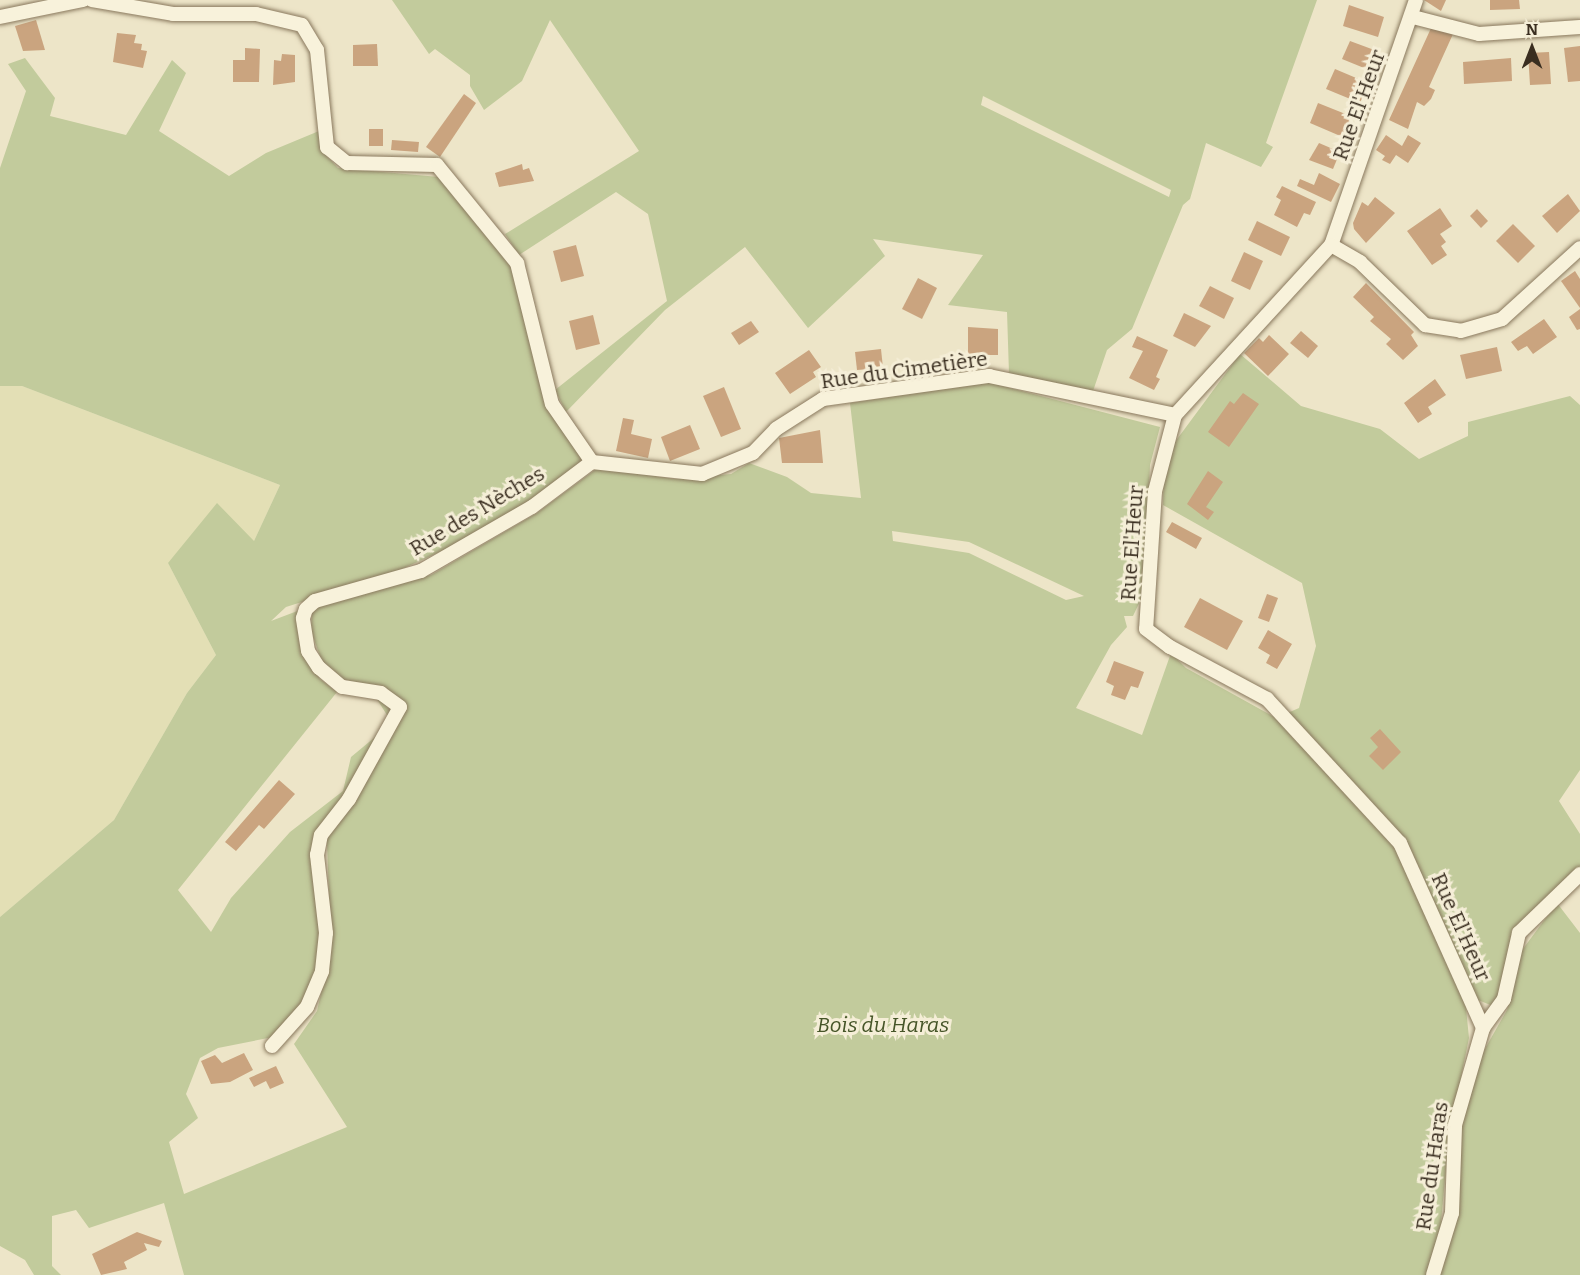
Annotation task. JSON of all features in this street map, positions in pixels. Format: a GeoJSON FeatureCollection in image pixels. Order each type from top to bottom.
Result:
{"type":"FeatureCollection","features":[{"type":"Feature","properties":{"kind":"street"},"geometry":{"type":"LineString","coordinates":[[0,17],[83,0]]}},
{"type":"Feature","properties":{"kind":"street"},"geometry":{"type":"LineString","coordinates":[[92,0],[173,14],[256,15],[302,25],[317,50],[327,147],[347,163],[437,165],[517,263],[552,404],[592,462]]}},
{"type":"Feature","properties":{"kind":"street","name":"Rue El'Heur"},"geometry":{"type":"LineString","coordinates":[[1416,0],[1413,17],[1330,245],[1174,415],[1155,491],[1146,629],[1170,647],[1267,699],[1400,843],[1483,1028]]}},
{"type":"Feature","properties":{"kind":"street"},"geometry":{"type":"LineString","coordinates":[[1413,17],[1479,34],[1580,27]]}},
{"type":"Feature","properties":{"kind":"street"},"geometry":{"type":"LineString","coordinates":[[1330,245],[1360,262],[1425,325],[1461,331],[1502,319],[1580,248]]}},
{"type":"Feature","properties":{"kind":"street","name":"Rue du Cimetière"},"geometry":{"type":"LineString","coordinates":[[592,462],[702,474],[753,453],[770,434],[823,399],[989,376],[1174,415]]}},
{"type":"Feature","properties":{"kind":"street","name":"Rue des Nèches"},"geometry":{"type":"LineString","coordinates":[[272,1046],[307,1007],[322,971],[326,933],[317,855],[321,835],[349,799],[400,707],[381,693],[342,687],[320,668],[308,651],[303,618],[306,609],[315,602],[421,571],[532,507],[592,462]]}},
{"type":"Feature","properties":{"kind":"street","name":"Rue du Haras"},"geometry":{"type":"LineString","coordinates":[[1433,1275],[1452,1213],[1455,1125],[1483,1028],[1504,999],[1519,933],[1580,874]]}},
{"type":"Feature","properties":{"kind":"shaded area"},"geometry":{"type":"Polygon","coordinates":[[[0,386],[22,386],[280,485],[254,541],[168,563],[216,655],[187,693],[114,820],[0,917],[0,386]]]}},
{"type":"Feature","properties":{"kind":"green space"},"geometry":{"type":"Polygon","coordinates":[[[392,0],[1317,0],[1266,143],[1273,147],[1261,167],[1206,143],[1190,199],[1183,205],[1132,329],[1107,350],[1092,394],[1009,374],[1007,312],[948,305],[983,255],[873,239],[885,256],[808,328],[745,247],[665,310],[566,412],[555,390],[667,301],[648,214],[616,192],[519,255],[505,234],[639,151],[550,20],[522,81],[484,110],[470,86],[470,75],[435,49],[429,54],[392,0]],[[983,96],[981,105],[1169,197],[1171,190],[983,96]]]}},
{"type":"Feature","properties":{"kind":"green space","name":"Bois du Haras"},"geometry":{"type":"Polygon","coordinates":[[[25,58],[55,98],[50,116],[126,135],[172,60],[186,73],[159,131],[229,176],[266,153],[319,131],[321,150],[338,168],[439,177],[513,265],[549,403],[584,454],[577,468],[546,494],[457,544],[393,573],[286,607],[271,621],[300,610],[307,655],[320,679],[337,692],[178,890],[211,932],[231,898],[290,832],[343,791],[351,757],[392,723],[368,685],[338,678],[321,659],[311,631],[312,611],[319,605],[431,575],[537,513],[599,467],[675,479],[731,474],[749,463],[787,477],[811,493],[861,498],[850,403],[987,382],[1160,427],[1150,465],[1145,591],[1133,616],[1124,616],[1127,627],[1111,645],[1076,708],[1142,735],[1171,653],[1186,668],[1276,718],[1299,708],[1316,646],[1302,583],[1163,505],[1164,465],[1175,442],[1240,354],[1301,406],[1380,429],[1419,459],[1468,436],[1468,422],[1570,396],[1580,405],[1580,770],[1559,801],[1580,834],[1580,869],[1533,911],[1508,949],[1503,994],[1493,1006],[1478,1000],[1471,988],[1465,998],[1469,1038],[1449,1136],[1441,1222],[1459,1189],[1460,1133],[1478,1061],[1507,1010],[1520,953],[1557,903],[1580,933],[1580,1275],[184,1275],[164,1203],[89,1228],[76,1210],[52,1216],[52,1266],[61,1275],[34,1275],[25,1260],[0,1246],[0,917],[114,820],[187,693],[216,655],[168,563],[217,503],[254,541],[280,485],[22,386],[0,386],[0,168],[26,91],[8,64],[25,58]],[[892,531],[893,541],[969,553],[1066,600],[1084,596],[969,542],[892,531]],[[327,843],[314,854],[323,934],[318,976],[301,1010],[278,1036],[218,1048],[200,1058],[186,1094],[198,1118],[169,1142],[184,1194],[347,1127],[294,1044],[317,1011],[331,949],[327,843]]]}},
{"type":"Feature","properties":{"kind":"building"},"geometry":{"type":"Polygon","coordinates":[[[1424,0],[1446,0],[1441,11],[1424,0]]]}},
{"type":"Feature","properties":{"kind":"building"},"geometry":{"type":"Polygon","coordinates":[[[1490,0],[1519,0],[1520,9],[1490,10],[1490,0]]]}},
{"type":"Feature","properties":{"kind":"building"},"geometry":{"type":"Polygon","coordinates":[[[1349,5],[1384,17],[1378,37],[1343,26],[1349,5]]]}},
{"type":"Feature","properties":{"kind":"building"},"geometry":{"type":"Polygon","coordinates":[[[36,20],[45,50],[23,51],[15,26],[36,20]]]}},
{"type":"Feature","properties":{"kind":"building"},"geometry":{"type":"Polygon","coordinates":[[[1432,26],[1453,34],[1429,87],[1435,90],[1431,99],[1424,106],[1417,102],[1408,129],[1389,120],[1432,26]]]}},
{"type":"Feature","properties":{"kind":"building"},"geometry":{"type":"Polygon","coordinates":[[[117,33],[136,35],[134,43],[142,44],[141,50],[147,51],[143,68],[113,62],[117,33]]]}},
{"type":"Feature","properties":{"kind":"building"},"geometry":{"type":"Polygon","coordinates":[[[1350,41],[1377,51],[1369,70],[1342,59],[1350,41]]]}},
{"type":"Feature","properties":{"kind":"building"},"geometry":{"type":"Polygon","coordinates":[[[377,44],[378,66],[353,66],[353,45],[377,44]]]}},
{"type":"Feature","properties":{"kind":"building"},"geometry":{"type":"Polygon","coordinates":[[[1580,46],[1580,81],[1568,82],[1564,48],[1580,46]]]}},
{"type":"Feature","properties":{"kind":"building"},"geometry":{"type":"Polygon","coordinates":[[[245,48],[260,49],[259,82],[233,82],[233,60],[245,60],[245,48]]]}},
{"type":"Feature","properties":{"kind":"building"},"geometry":{"type":"Polygon","coordinates":[[[1549,52],[1551,84],[1530,85],[1528,53],[1549,52]]]}},
{"type":"Feature","properties":{"kind":"building"},"geometry":{"type":"Polygon","coordinates":[[[282,54],[295,55],[295,82],[273,85],[274,60],[281,61],[282,54]]]}},
{"type":"Feature","properties":{"kind":"building"},"geometry":{"type":"Polygon","coordinates":[[[1511,58],[1512,81],[1464,84],[1463,62],[1511,58]]]}},
{"type":"Feature","properties":{"kind":"building"},"geometry":{"type":"Polygon","coordinates":[[[1335,69],[1368,83],[1360,103],[1326,89],[1335,69]]]}},
{"type":"Feature","properties":{"kind":"building"},"geometry":{"type":"Polygon","coordinates":[[[464,94],[476,103],[440,157],[426,147],[464,94]]]}},
{"type":"Feature","properties":{"kind":"building"},"geometry":{"type":"Polygon","coordinates":[[[1318,103],[1353,117],[1345,138],[1310,123],[1318,103]]]}},
{"type":"Feature","properties":{"kind":"building"},"geometry":{"type":"Polygon","coordinates":[[[369,129],[383,129],[383,146],[369,146],[369,129]]]}},
{"type":"Feature","properties":{"kind":"building"},"geometry":{"type":"Polygon","coordinates":[[[1386,135],[1402,146],[1408,135],[1421,143],[1408,163],[1396,155],[1390,164],[1382,160],[1385,156],[1376,150],[1386,135]]]}},
{"type":"Feature","properties":{"kind":"building"},"geometry":{"type":"Polygon","coordinates":[[[392,140],[419,142],[418,152],[391,150],[392,140]]]}},
{"type":"Feature","properties":{"kind":"building"},"geometry":{"type":"Polygon","coordinates":[[[1319,143],[1340,152],[1333,169],[1309,160],[1319,143]]]}},
{"type":"Feature","properties":{"kind":"building"},"geometry":{"type":"Polygon","coordinates":[[[522,164],[523,170],[529,168],[534,181],[499,187],[495,173],[522,164]]]}},
{"type":"Feature","properties":{"kind":"building"},"geometry":{"type":"Polygon","coordinates":[[[1319,173],[1340,184],[1331,202],[1297,186],[1300,179],[1314,185],[1319,173]]]}},
{"type":"Feature","properties":{"kind":"building"},"geometry":{"type":"Polygon","coordinates":[[[1282,186],[1316,202],[1310,215],[1304,213],[1297,227],[1274,215],[1281,200],[1276,197],[1282,186]]]}},
{"type":"Feature","properties":{"kind":"building"},"geometry":{"type":"Polygon","coordinates":[[[1568,194],[1580,211],[1557,233],[1542,216],[1568,194]]]}},
{"type":"Feature","properties":{"kind":"building"},"geometry":{"type":"Polygon","coordinates":[[[1375,197],[1395,213],[1366,243],[1354,229],[1353,223],[1362,202],[1368,206],[1375,197]]]}},
{"type":"Feature","properties":{"kind":"building"},"geometry":{"type":"Polygon","coordinates":[[[1440,208],[1452,226],[1440,234],[1446,242],[1441,246],[1447,255],[1432,265],[1407,231],[1440,208]]]}},
{"type":"Feature","properties":{"kind":"building"},"geometry":{"type":"Polygon","coordinates":[[[1477,209],[1488,221],[1481,228],[1470,216],[1477,209]]]}},
{"type":"Feature","properties":{"kind":"building"},"geometry":{"type":"Polygon","coordinates":[[[1257,221],[1290,237],[1281,256],[1248,240],[1257,221]]]}},
{"type":"Feature","properties":{"kind":"building"},"geometry":{"type":"Polygon","coordinates":[[[1513,224],[1535,246],[1518,263],[1496,241],[1513,224]]]}},
{"type":"Feature","properties":{"kind":"building"},"geometry":{"type":"Polygon","coordinates":[[[576,245],[584,276],[561,282],[553,251],[576,245]]]}},
{"type":"Feature","properties":{"kind":"building"},"geometry":{"type":"Polygon","coordinates":[[[1244,252],[1263,261],[1250,290],[1231,281],[1244,252]]]}},
{"type":"Feature","properties":{"kind":"building"},"geometry":{"type":"Polygon","coordinates":[[[1575,271],[1580,279],[1580,308],[1561,281],[1575,271]]]}},
{"type":"Feature","properties":{"kind":"building"},"geometry":{"type":"Polygon","coordinates":[[[918,278],[937,288],[922,319],[902,309],[918,278]]]}},
{"type":"Feature","properties":{"kind":"building"},"geometry":{"type":"Polygon","coordinates":[[[1366,283],[1414,332],[1411,335],[1418,346],[1403,360],[1386,344],[1391,339],[1370,321],[1374,317],[1353,297],[1366,283]]]}},
{"type":"Feature","properties":{"kind":"building"},"geometry":{"type":"Polygon","coordinates":[[[1210,286],[1234,298],[1224,319],[1199,306],[1210,286]]]}},
{"type":"Feature","properties":{"kind":"building"},"geometry":{"type":"Polygon","coordinates":[[[1580,309],[1580,329],[1577,330],[1569,317],[1580,309]]]}},
{"type":"Feature","properties":{"kind":"building"},"geometry":{"type":"Polygon","coordinates":[[[1184,313],[1211,326],[1195,347],[1173,336],[1184,313]]]}},
{"type":"Feature","properties":{"kind":"building"},"geometry":{"type":"Polygon","coordinates":[[[593,315],[600,344],[576,350],[569,321],[593,315]]]}},
{"type":"Feature","properties":{"kind":"building"},"geometry":{"type":"Polygon","coordinates":[[[1544,319],[1557,337],[1533,354],[1527,346],[1518,351],[1511,342],[1544,319]]]}},
{"type":"Feature","properties":{"kind":"building"},"geometry":{"type":"Polygon","coordinates":[[[751,321],[759,332],[739,345],[731,333],[751,321]]]}},
{"type":"Feature","properties":{"kind":"building"},"geometry":{"type":"Polygon","coordinates":[[[968,327],[998,329],[998,355],[968,355],[968,327]]]}},
{"type":"Feature","properties":{"kind":"building"},"geometry":{"type":"Polygon","coordinates":[[[1301,331],[1318,346],[1308,358],[1290,343],[1301,331]]]}},
{"type":"Feature","properties":{"kind":"building"},"geometry":{"type":"Polygon","coordinates":[[[1269,335],[1289,354],[1268,376],[1244,353],[1259,338],[1263,342],[1269,335]]]}},
{"type":"Feature","properties":{"kind":"building"},"geometry":{"type":"Polygon","coordinates":[[[1137,336],[1168,350],[1156,377],[1160,379],[1154,390],[1129,378],[1143,351],[1132,347],[1137,336]]]}},
{"type":"Feature","properties":{"kind":"building"},"geometry":{"type":"Polygon","coordinates":[[[1497,347],[1502,371],[1466,379],[1460,355],[1497,347]]]}},
{"type":"Feature","properties":{"kind":"building"},"geometry":{"type":"Polygon","coordinates":[[[881,349],[883,368],[857,370],[855,352],[881,349]]]}},
{"type":"Feature","properties":{"kind":"building"},"geometry":{"type":"Polygon","coordinates":[[[809,350],[821,367],[813,372],[816,377],[790,394],[775,373],[809,350]]]}},
{"type":"Feature","properties":{"kind":"building"},"geometry":{"type":"Polygon","coordinates":[[[1435,379],[1446,395],[1428,407],[1432,414],[1418,423],[1404,403],[1435,379]]]}},
{"type":"Feature","properties":{"kind":"building"},"geometry":{"type":"Polygon","coordinates":[[[724,387],[741,429],[721,437],[703,396],[724,387]]]}},
{"type":"Feature","properties":{"kind":"building"},"geometry":{"type":"Polygon","coordinates":[[[1243,393],[1259,404],[1229,447],[1208,432],[1230,401],[1234,404],[1243,393]]]}},
{"type":"Feature","properties":{"kind":"building"},"geometry":{"type":"Polygon","coordinates":[[[623,418],[634,420],[631,434],[652,439],[648,458],[616,451],[623,418]]]}},
{"type":"Feature","properties":{"kind":"building"},"geometry":{"type":"Polygon","coordinates":[[[690,425],[700,449],[670,461],[661,437],[690,425]]]}},
{"type":"Feature","properties":{"kind":"building"},"geometry":{"type":"Polygon","coordinates":[[[820,430],[823,463],[782,463],[779,438],[820,430]]]}},
{"type":"Feature","properties":{"kind":"building"},"geometry":{"type":"Polygon","coordinates":[[[1208,471],[1223,482],[1206,507],[1214,512],[1208,520],[1187,504],[1208,471]]]}},
{"type":"Feature","properties":{"kind":"building"},"geometry":{"type":"Polygon","coordinates":[[[1172,522],[1202,538],[1196,549],[1166,532],[1172,522]]]}},
{"type":"Feature","properties":{"kind":"building"},"geometry":{"type":"Polygon","coordinates":[[[1267,594],[1278,598],[1269,622],[1258,618],[1267,594]]]}},
{"type":"Feature","properties":{"kind":"building"},"geometry":{"type":"Polygon","coordinates":[[[1200,598],[1243,621],[1227,650],[1184,627],[1200,598]]]}},
{"type":"Feature","properties":{"kind":"building"},"geometry":{"type":"Polygon","coordinates":[[[1268,630],[1292,644],[1277,669],[1266,663],[1270,655],[1258,648],[1268,630]]]}},
{"type":"Feature","properties":{"kind":"building"},"geometry":{"type":"Polygon","coordinates":[[[1114,661],[1144,672],[1138,688],[1131,686],[1125,700],[1111,695],[1114,686],[1106,682],[1114,661]]]}},
{"type":"Feature","properties":{"kind":"building"},"geometry":{"type":"Polygon","coordinates":[[[1380,729],[1401,752],[1383,770],[1369,756],[1378,747],[1370,738],[1380,729]]]}},
{"type":"Feature","properties":{"kind":"building"},"geometry":{"type":"Polygon","coordinates":[[[279,780],[295,794],[264,829],[259,825],[236,851],[225,842],[279,780]]]}},
{"type":"Feature","properties":{"kind":"building"},"geometry":{"type":"Polygon","coordinates":[[[244,1053],[253,1070],[230,1082],[211,1084],[201,1061],[215,1055],[222,1063],[244,1053]]]}},
{"type":"Feature","properties":{"kind":"building"},"geometry":{"type":"Polygon","coordinates":[[[276,1066],[284,1083],[270,1089],[266,1081],[254,1087],[249,1078],[276,1066]]]}},
{"type":"Feature","properties":{"kind":"building"},"geometry":{"type":"Polygon","coordinates":[[[137,1232],[162,1241],[159,1247],[144,1243],[147,1250],[124,1262],[127,1269],[101,1275],[92,1254],[137,1232]]]}}]}
